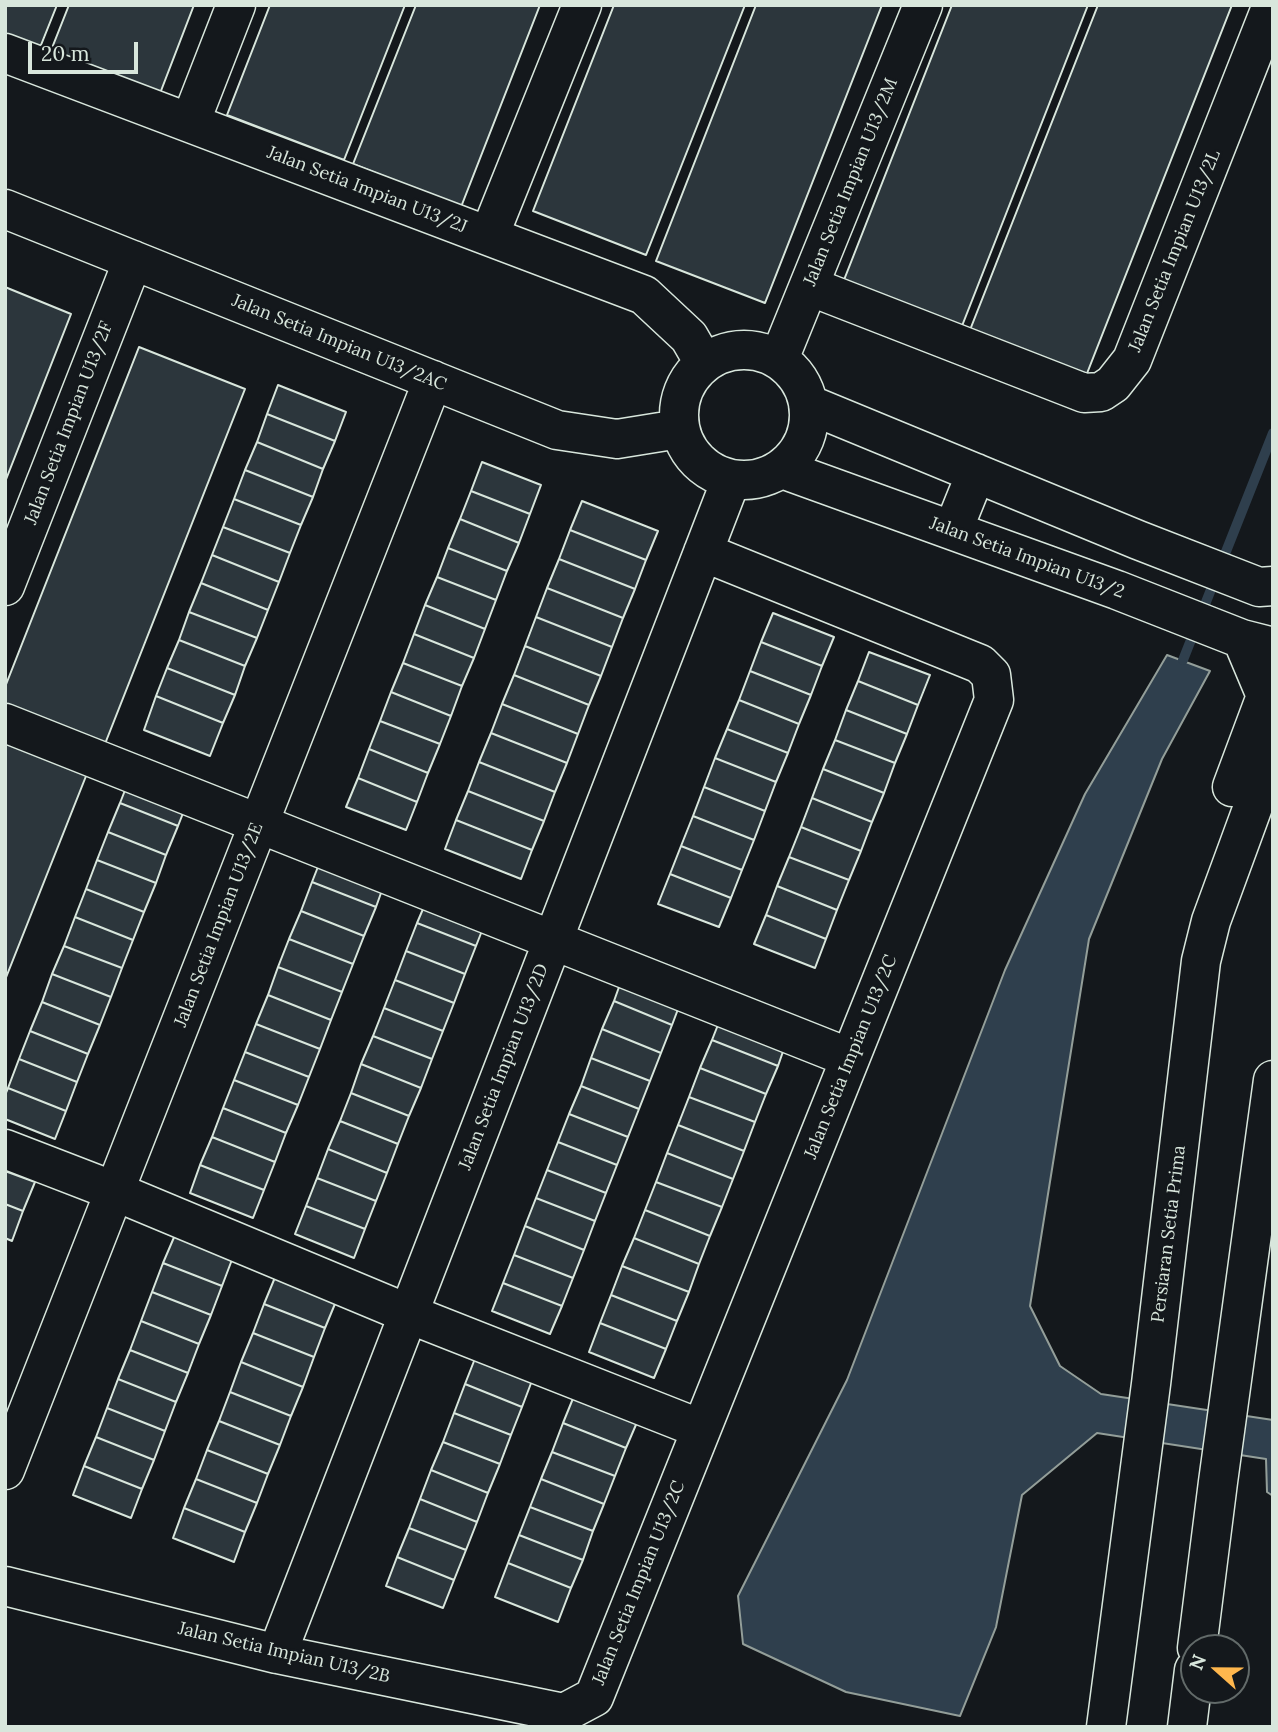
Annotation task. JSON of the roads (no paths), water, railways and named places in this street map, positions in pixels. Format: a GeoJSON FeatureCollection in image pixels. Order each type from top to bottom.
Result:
{"type":"FeatureCollection","features":[{"type":"Feature","properties":{"kind":"street"},"geometry":{"type":"LineString","coordinates":[[190,123],[236,5]]}},
{"type":"Feature","properties":{"kind":"street"},"geometry":{"type":"LineString","coordinates":[[489,236],[582,5]]}},
{"type":"Feature","properties":{"kind":"street","name":"Jalan Setia Impian U13/2M"},"geometry":{"type":"LineString","coordinates":[[779,359],[923,5]]}},
{"type":"Feature","properties":{"kind":"street","name":"Jalan Setia Impian U13/2L"},"geometry":{"type":"LineString","coordinates":[[809,286],[1084,393],[1101,393],[1113,384],[1132,360],[1272,5]]}},
{"type":"Feature","properties":{"kind":"street","name":"Jalan Setia Impian U13/2J"},"geometry":{"type":"LineString","coordinates":[[5,53],[644,295],[689,337],[704,363]]}},
{"type":"Feature","properties":{"kind":"street","name":"Jalan Setia Impian U13/2AC"},"geometry":{"type":"LineString","coordinates":[[5,209],[557,430],[617,439],[679,429]]}},
{"type":"Feature","properties":{"kind":"street","name":"Jalan Setia Impian U13/2F"},"geometry":{"type":"LineString","coordinates":[[5,586],[133,260]]}},
{"type":"Feature","properties":{"kind":"street"},"geometry":{"type":"LineString","coordinates":[[741,349],[761,352],[779,359],[792,371],[802,386],[808,404],[809,422],[795,457],[782,469],[758,479],[731,481],[713,474],[697,463],[686,447],[679,429],[678,411],[682,393],[691,376],[704,363],[721,353],[741,349]]}},
{"type":"Feature","properties":{"kind":"street","name":"Jalan Setia Impian U13/2E"},"geometry":{"type":"LineString","coordinates":[[5,1470],[433,380]]}},
{"type":"Feature","properties":{"kind":"street"},"geometry":{"type":"LineString","coordinates":[[808,404],[1138,540],[1266,587]]}},
{"type":"Feature","properties":{"kind":"street","name":"Jalan Setia Impian U13/2"},"geometry":{"type":"LineString","coordinates":[[782,469],[1251,641]]}},
{"type":"Feature","properties":{"kind":"street"},"geometry":{"type":"LineString","coordinates":[[953,530],[976,472]]}},
{"type":"Feature","properties":{"kind":"street","name":"Jalan Setia Impian U13/2D"},"geometry":{"type":"LineString","coordinates":[[277,1654],[731,481]]}},
{"type":"Feature","properties":{"kind":"street","name":"Jalan Setia Impian U13/2C"},"geometry":{"type":"LineString","coordinates":[[564,1713],[594,1697],[994,700],[991,675],[979,664],[703,552]]}},
{"type":"Feature","properties":{"kind":"street"},"geometry":{"type":"LineString","coordinates":[[1211,921],[1205,858],[1266,696],[1251,641]]}},
{"type":"Feature","properties":{"kind":"street"},"geometry":{"type":"LineString","coordinates":[[5,723],[850,1058]]}},
{"type":"Feature","properties":{"kind":"street","name":"Persiaran Setia Prima"},"geometry":{"type":"LineString","coordinates":[[1106,1727],[1151,1384],[1201,961],[1211,921],[1273,752]]}},
{"type":"Feature","properties":{"kind":"street"},"geometry":{"type":"LineString","coordinates":[[1199,1634],[1273,1080]]}},
{"type":"Feature","properties":{"kind":"street"},"geometry":{"type":"LineString","coordinates":[[5,1149],[114,1191],[409,1314],[701,1429]]}},
{"type":"Feature","properties":{"kind":"street","name":"Jalan Setia Impian U13/2B"},"geometry":{"type":"LineString","coordinates":[[5,1586],[277,1654],[564,1713]]}},
{"type":"Feature","properties":{"kind":"street"},"geometry":{"type":"LineString","coordinates":[[1187,1727],[1190,1704]]}},
{"type":"Feature","properties":{"kind":"water"},"geometry":{"type":"Polygon","coordinates":[[[1167,655],[1210,671],[1162,759],[1089,939],[1030,1306],[1060,1366],[1101,1394],[1273,1420],[1273,1496],[1267,1492],[1266,1459],[1097,1433],[1022,1495],[996,1627],[960,1716],[846,1692],[743,1644],[738,1596],[847,1380],[1005,970],[1085,794],[1167,655]]]}},
{"type":"Feature","properties":{"kind":"waterway"},"geometry":{"type":"LineString","coordinates":[[1183,660],[1273,433]]}}]}
